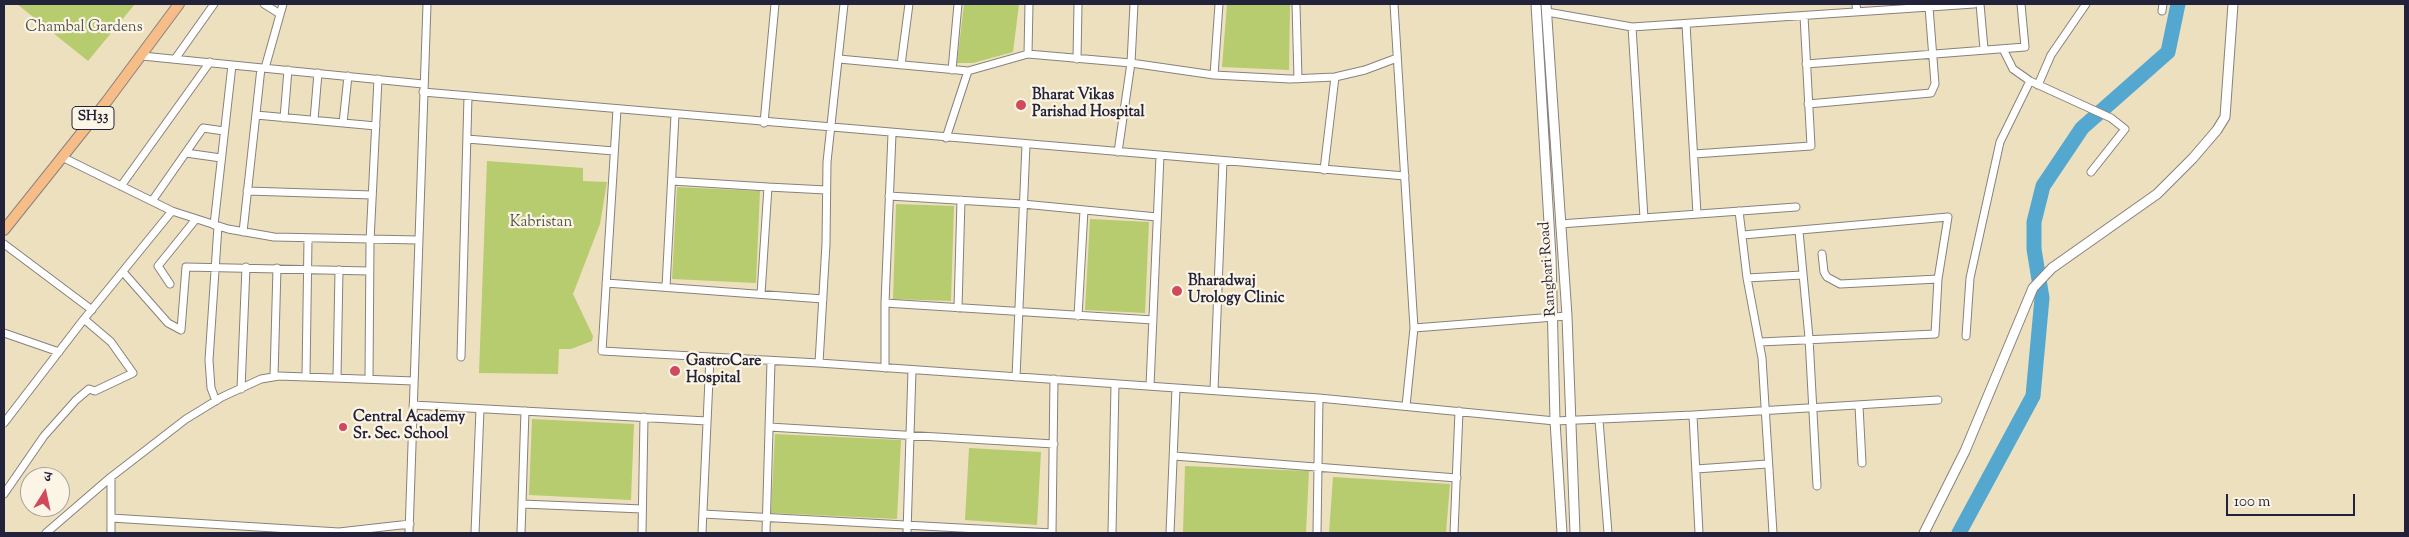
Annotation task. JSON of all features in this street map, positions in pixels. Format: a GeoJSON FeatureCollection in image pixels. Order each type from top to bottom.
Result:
{"type":"FeatureCollection","features":[{"type":"Feature","properties":{"kind":"main road","name":"SH33"},"geometry":{"type":"LineString","coordinates":[[4,230],[142,56],[179,4]]}},
{"type":"Feature","properties":{"kind":"street"},"geometry":{"type":"LineString","coordinates":[[175,59],[214,4]]}},
{"type":"Feature","properties":{"kind":"street"},"geometry":{"type":"LineString","coordinates":[[264,4],[280,14]]}},
{"type":"Feature","properties":{"kind":"street"},"geometry":{"type":"LineString","coordinates":[[243,232],[263,68],[283,4]]}},
{"type":"Feature","properties":{"kind":"street"},"geometry":{"type":"LineString","coordinates":[[409,533],[427,4]]}},
{"type":"Feature","properties":{"kind":"street"},"geometry":{"type":"LineString","coordinates":[[764,123],[775,4]]}},
{"type":"Feature","properties":{"kind":"street"},"geometry":{"type":"LineString","coordinates":[[819,363],[826,190],[844,4]]}},
{"type":"Feature","properties":{"kind":"street"},"geometry":{"type":"LineString","coordinates":[[901,65],[909,4]]}},
{"type":"Feature","properties":{"kind":"street"},"geometry":{"type":"LineString","coordinates":[[952,70],[958,4]]}},
{"type":"Feature","properties":{"kind":"street"},"geometry":{"type":"LineString","coordinates":[[1028,54],[1029,4]]}},
{"type":"Feature","properties":{"kind":"street"},"geometry":{"type":"LineString","coordinates":[[1077,59],[1078,4]]}},
{"type":"Feature","properties":{"kind":"street"},"geometry":{"type":"LineString","coordinates":[[1118,152],[1131,64],[1134,4]]}},
{"type":"Feature","properties":{"kind":"street"},"geometry":{"type":"LineString","coordinates":[[1214,74],[1219,4]]}},
{"type":"Feature","properties":{"kind":"street"},"geometry":{"type":"LineString","coordinates":[[1296,4],[1298,78]]}},
{"type":"Feature","properties":{"kind":"street"},"geometry":{"type":"LineString","coordinates":[[1394,4],[1414,328],[1406,406]]}},
{"type":"Feature","properties":{"kind":"street","name":"Rangbari Road"},"geometry":{"type":"LineString","coordinates":[[1536,4],[1562,533]]}},
{"type":"Feature","properties":{"kind":"street"},"geometry":{"type":"LineString","coordinates":[[1856,4],[1857,12]]}},
{"type":"Feature","properties":{"kind":"street"},"geometry":{"type":"LineString","coordinates":[[1546,8],[1632,27],[1974,4]]}},
{"type":"Feature","properties":{"kind":"street"},"geometry":{"type":"LineString","coordinates":[[1980,4],[1984,49]]}},
{"type":"Feature","properties":{"kind":"street"},"geometry":{"type":"LineString","coordinates":[[1806,64],[2025,47],[2021,4]]}},
{"type":"Feature","properties":{"kind":"street"},"geometry":{"type":"LineString","coordinates":[[2038,85],[2051,55],[2086,4]]}},
{"type":"Feature","properties":{"kind":"street"},"geometry":{"type":"LineString","coordinates":[[1924,533],[1965,451],[2033,288],[2052,268],[2157,194],[2193,158],[2217,130],[2225,117],[2232,4]]}},
{"type":"Feature","properties":{"kind":"street"},"geometry":{"type":"LineString","coordinates":[[1808,104],[1931,93],[1935,84],[1929,7]]}},
{"type":"Feature","properties":{"kind":"street","name":"Rangbari Road"},"geometry":{"type":"LineString","coordinates":[[1546,8],[1567,316],[1575,533]]}},
{"type":"Feature","properties":{"kind":"street"},"geometry":{"type":"LineString","coordinates":[[1694,154],[1811,146],[1804,16]]}},
{"type":"Feature","properties":{"kind":"street"},"geometry":{"type":"LineString","coordinates":[[1686,24],[1697,214]]}},
{"type":"Feature","properties":{"kind":"street"},"geometry":{"type":"LineString","coordinates":[[1632,27],[1644,218]]}},
{"type":"Feature","properties":{"kind":"street"},"geometry":{"type":"LineString","coordinates":[[2003,49],[2013,69],[2030,81],[2111,118],[2124,129],[2091,172]]}},
{"type":"Feature","properties":{"kind":"street"},"geometry":{"type":"LineString","coordinates":[[838,59],[968,71],[1028,54],[1214,74],[1298,78],[1335,76],[1364,70],[1397,58]]}},
{"type":"Feature","properties":{"kind":"street"},"geometry":{"type":"LineString","coordinates":[[142,56],[424,84]]}},
{"type":"Feature","properties":{"kind":"street"},"geometry":{"type":"LineString","coordinates":[[121,186],[210,62]]}},
{"type":"Feature","properties":{"kind":"street"},"geometry":{"type":"LineString","coordinates":[[216,401],[211,388],[209,360],[221,158],[232,65]]}},
{"type":"Feature","properties":{"kind":"street"},"geometry":{"type":"LineString","coordinates":[[284,118],[288,70]]}},
{"type":"Feature","properties":{"kind":"street"},"geometry":{"type":"LineString","coordinates":[[946,138],[968,71]]}},
{"type":"Feature","properties":{"kind":"street"},"geometry":{"type":"LineString","coordinates":[[314,120],[318,73]]}},
{"type":"Feature","properties":{"kind":"street"},"geometry":{"type":"LineString","coordinates":[[343,123],[348,76]]}},
{"type":"Feature","properties":{"kind":"street"},"geometry":{"type":"LineString","coordinates":[[1324,170],[1335,76]]}},
{"type":"Feature","properties":{"kind":"street"},"geometry":{"type":"LineString","coordinates":[[369,379],[370,241],[378,79]]}},
{"type":"Feature","properties":{"kind":"street"},"geometry":{"type":"LineString","coordinates":[[1966,336],[1970,278],[2000,142],[2030,81]]}},
{"type":"Feature","properties":{"kind":"street"},"geometry":{"type":"LineString","coordinates":[[423,92],[831,129],[1404,176]]}},
{"type":"Feature","properties":{"kind":"street"},"geometry":{"type":"LineString","coordinates":[[461,357],[468,96]]}},
{"type":"Feature","properties":{"kind":"street"},"geometry":{"type":"LineString","coordinates":[[617,110],[602,351],[819,363],[1214,390],[1319,398],[1555,421],[1859,406],[1938,400]]}},
{"type":"Feature","properties":{"kind":"street"},"geometry":{"type":"LineString","coordinates":[[256,115],[376,126]]}},
{"type":"Feature","properties":{"kind":"street"},"geometry":{"type":"LineString","coordinates":[[666,287],[675,115]]}},
{"type":"Feature","properties":{"kind":"street"},"geometry":{"type":"LineString","coordinates":[[152,201],[203,128],[224,131]]}},
{"type":"Feature","properties":{"kind":"street"},"geometry":{"type":"LineString","coordinates":[[886,368],[884,304],[892,134]]}},
{"type":"Feature","properties":{"kind":"street"},"geometry":{"type":"LineString","coordinates":[[467,140],[614,151]]}},
{"type":"Feature","properties":{"kind":"street"},"geometry":{"type":"LineString","coordinates":[[1016,377],[1026,145]]}},
{"type":"Feature","properties":{"kind":"street"},"geometry":{"type":"LineString","coordinates":[[186,153],[221,158]]}},
{"type":"Feature","properties":{"kind":"street"},"geometry":{"type":"LineString","coordinates":[[1150,386],[1160,156]]}},
{"type":"Feature","properties":{"kind":"street"},"geometry":{"type":"LineString","coordinates":[[62,157],[172,211],[216,226],[274,237],[370,241],[418,240]]}},
{"type":"Feature","properties":{"kind":"street"},"geometry":{"type":"LineString","coordinates":[[1214,390],[1222,161]]}},
{"type":"Feature","properties":{"kind":"street"},"geometry":{"type":"LineString","coordinates":[[672,181],[826,190]]}},
{"type":"Feature","properties":{"kind":"street"},"geometry":{"type":"LineString","coordinates":[[761,294],[768,187]]}},
{"type":"Feature","properties":{"kind":"street"},"geometry":{"type":"LineString","coordinates":[[247,191],[372,194]]}},
{"type":"Feature","properties":{"kind":"street"},"geometry":{"type":"LineString","coordinates":[[889,196],[1023,204],[1157,217]]}},
{"type":"Feature","properties":{"kind":"street"},"geometry":{"type":"LineString","coordinates":[[958,308],[961,200]]}},
{"type":"Feature","properties":{"kind":"street"},"geometry":{"type":"LineString","coordinates":[[1560,224],[1796,207]]}},
{"type":"Feature","properties":{"kind":"street"},"geometry":{"type":"LineString","coordinates":[[1078,316],[1084,210]]}},
{"type":"Feature","properties":{"kind":"street"},"geometry":{"type":"LineString","coordinates":[[4,424],[84,319],[172,211]]}},
{"type":"Feature","properties":{"kind":"street"},"geometry":{"type":"LineString","coordinates":[[1739,211],[1747,278],[1760,342],[1773,533]]}},
{"type":"Feature","properties":{"kind":"street"},"geometry":{"type":"LineString","coordinates":[[1742,235],[1948,217],[1938,279],[1935,334],[1809,338],[1760,342]]}},
{"type":"Feature","properties":{"kind":"street"},"geometry":{"type":"LineString","coordinates":[[170,284],[158,266],[196,219]]}},
{"type":"Feature","properties":{"kind":"street"},"geometry":{"type":"LineString","coordinates":[[1798,231],[1809,338],[1817,486]]}},
{"type":"Feature","properties":{"kind":"street"},"geometry":{"type":"LineString","coordinates":[[306,377],[308,239]]}},
{"type":"Feature","properties":{"kind":"street"},"geometry":{"type":"LineString","coordinates":[[4,244],[92,310]]}},
{"type":"Feature","properties":{"kind":"street"},"geometry":{"type":"LineString","coordinates":[[1822,254],[1824,272],[1832,282],[1840,284],[1938,279]]}},
{"type":"Feature","properties":{"kind":"street"},"geometry":{"type":"LineString","coordinates":[[123,272],[168,323],[181,330],[186,267],[214,266],[370,271]]}},
{"type":"Feature","properties":{"kind":"street"},"geometry":{"type":"LineString","coordinates":[[240,389],[246,267]]}},
{"type":"Feature","properties":{"kind":"street"},"geometry":{"type":"LineString","coordinates":[[274,376],[278,268]]}},
{"type":"Feature","properties":{"kind":"street"},"geometry":{"type":"LineString","coordinates":[[337,378],[339,270]]}},
{"type":"Feature","properties":{"kind":"street"},"geometry":{"type":"LineString","coordinates":[[1747,278],[1802,275]]}},
{"type":"Feature","properties":{"kind":"street"},"geometry":{"type":"LineString","coordinates":[[606,283],[822,299]]}},
{"type":"Feature","properties":{"kind":"street"},"geometry":{"type":"LineString","coordinates":[[884,304],[1153,320]]}},
{"type":"Feature","properties":{"kind":"street"},"geometry":{"type":"LineString","coordinates":[[1414,328],[1567,316]]}},
{"type":"Feature","properties":{"kind":"street"},"geometry":{"type":"LineString","coordinates":[[4,494],[44,436],[76,400],[89,389],[95,392],[133,373],[112,342],[84,319]]}},
{"type":"Feature","properties":{"kind":"street"},"geometry":{"type":"LineString","coordinates":[[4,333],[58,352]]}},
{"type":"Feature","properties":{"kind":"street"},"geometry":{"type":"LineString","coordinates":[[702,533],[710,357]]}},
{"type":"Feature","properties":{"kind":"street"},"geometry":{"type":"LineString","coordinates":[[766,533],[771,361]]}},
{"type":"Feature","properties":{"kind":"street"},"geometry":{"type":"LineString","coordinates":[[907,529],[912,370]]}},
{"type":"Feature","properties":{"kind":"street"},"geometry":{"type":"LineString","coordinates":[[46,533],[111,477],[186,419],[216,401],[261,379],[274,376],[414,381]]}},
{"type":"Feature","properties":{"kind":"street"},"geometry":{"type":"LineString","coordinates":[[702,514],[766,517],[907,529],[1052,533],[1054,379]]}},
{"type":"Feature","properties":{"kind":"street"},"geometry":{"type":"LineString","coordinates":[[1112,533],[1115,384]]}},
{"type":"Feature","properties":{"kind":"street"},"geometry":{"type":"LineString","coordinates":[[1170,533],[1176,388]]}},
{"type":"Feature","properties":{"kind":"street"},"geometry":{"type":"LineString","coordinates":[[1317,533],[1319,398]]}},
{"type":"Feature","properties":{"kind":"street"},"geometry":{"type":"LineString","coordinates":[[413,405],[707,421]]}},
{"type":"Feature","properties":{"kind":"street"},"geometry":{"type":"LineString","coordinates":[[1859,406],[1862,463]]}},
{"type":"Feature","properties":{"kind":"street"},"geometry":{"type":"LineString","coordinates":[[475,533],[480,409]]}},
{"type":"Feature","properties":{"kind":"street"},"geometry":{"type":"LineString","coordinates":[[521,533],[525,411]]}},
{"type":"Feature","properties":{"kind":"street"},"geometry":{"type":"LineString","coordinates":[[1454,533],[1460,411]]}},
{"type":"Feature","properties":{"kind":"street"},"geometry":{"type":"LineString","coordinates":[[1693,415],[1699,533]]}},
{"type":"Feature","properties":{"kind":"street"},"geometry":{"type":"LineString","coordinates":[[642,533],[644,417]]}},
{"type":"Feature","properties":{"kind":"street"},"geometry":{"type":"LineString","coordinates":[[1599,420],[1608,533]]}},
{"type":"Feature","properties":{"kind":"street"},"geometry":{"type":"LineString","coordinates":[[769,427],[1054,444]]}},
{"type":"Feature","properties":{"kind":"street"},"geometry":{"type":"LineString","coordinates":[[1174,456],[1457,478]]}},
{"type":"Feature","properties":{"kind":"street"},"geometry":{"type":"LineString","coordinates":[[1696,469],[1767,464]]}},
{"type":"Feature","properties":{"kind":"street"},"geometry":{"type":"LineString","coordinates":[[111,477],[111,533]]}},
{"type":"Feature","properties":{"kind":"street"},"geometry":{"type":"LineString","coordinates":[[522,504],[642,509]]}},
{"type":"Feature","properties":{"kind":"street"},"geometry":{"type":"LineString","coordinates":[[111,518],[340,532],[410,524]]}},
{"type":"Feature","properties":{"kind":"green space","name":"Chambal Gardens"},"geometry":{"type":"Polygon","coordinates":[[[17,4],[135,4],[88,61],[17,4]]]}},
{"type":"Feature","properties":{"kind":"green space"},"geometry":{"type":"Polygon","coordinates":[[[964,4],[1019,4],[1013,52],[973,63],[957,63],[964,4]]]}},
{"type":"Feature","properties":{"kind":"green space"},"geometry":{"type":"Polygon","coordinates":[[[1227,4],[1290,4],[1289,70],[1222,67],[1227,4]]]}},
{"type":"Feature","properties":{"kind":"green space","name":"Kabristan"},"geometry":{"type":"Polygon","coordinates":[[[487,161],[583,168],[583,181],[607,182],[600,224],[573,294],[593,336],[592,341],[571,349],[559,349],[558,374],[479,373],[487,161]]]}},
{"type":"Feature","properties":{"kind":"green space"},"geometry":{"type":"Polygon","coordinates":[[[677,187],[760,191],[756,283],[672,279],[677,187]]]}},
{"type":"Feature","properties":{"kind":"green space"},"geometry":{"type":"Polygon","coordinates":[[[896,204],[954,206],[951,301],[893,299],[896,204]]]}},
{"type":"Feature","properties":{"kind":"green space"},"geometry":{"type":"Polygon","coordinates":[[[1090,219],[1149,222],[1145,313],[1085,310],[1090,219]]]}},
{"type":"Feature","properties":{"kind":"green space"},"geometry":{"type":"Polygon","coordinates":[[[532,419],[634,424],[631,500],[529,495],[532,419]]]}},
{"type":"Feature","properties":{"kind":"green space"},"geometry":{"type":"Polygon","coordinates":[[[775,434],[901,440],[897,519],[771,513],[775,434]]]}},
{"type":"Feature","properties":{"kind":"green space"},"geometry":{"type":"Polygon","coordinates":[[[969,448],[1041,452],[1037,525],[965,520],[969,448]]]}},
{"type":"Feature","properties":{"kind":"green space"},"geometry":{"type":"Polygon","coordinates":[[[1185,466],[1309,471],[1306,533],[1183,533],[1185,466]]]}},
{"type":"Feature","properties":{"kind":"green space"},"geometry":{"type":"Polygon","coordinates":[[[1333,477],[1450,484],[1446,533],[1329,533],[1333,477]]]}},
{"type":"Feature","properties":{"kind":"waterway"},"geometry":{"type":"LineString","coordinates":[[1959,533],[2033,396],[2042,298],[2034,249],[2034,222],[2043,186],[2082,128],[2168,52],[2178,4]]}},
{"type":"Feature","properties":{"kind":"place","name":"Bharat Vikas Parishad Hospital"},"geometry":{"type":"Point","coordinates":[1021,105]}},
{"type":"Feature","properties":{"kind":"place","name":"Bharadwaj Urology Clinic"},"geometry":{"type":"Point","coordinates":[1177,291]}},
{"type":"Feature","properties":{"kind":"place","name":"GastroCare Hospital"},"geometry":{"type":"Point","coordinates":[675,371]}},
{"type":"Feature","properties":{"kind":"place","name":"Central Academy Sr. Sec. School"},"geometry":{"type":"Point","coordinates":[343,427]}}]}
